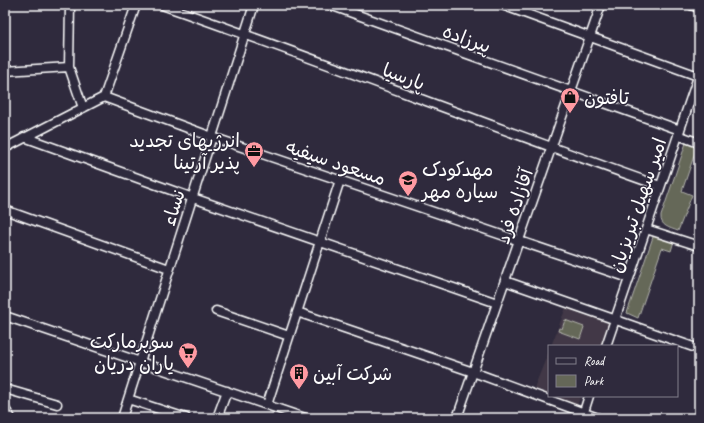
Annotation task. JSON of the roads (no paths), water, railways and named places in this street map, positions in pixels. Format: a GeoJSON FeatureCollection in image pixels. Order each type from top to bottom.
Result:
{"type":"FeatureCollection","features":[{"type":"Feature","properties":{"kind":"street"},"geometry":{"type":"LineString","coordinates":[[70,5],[69,67],[83,108]]}},
{"type":"Feature","properties":{"kind":"street"},"geometry":{"type":"LineString","coordinates":[[5,148],[104,97],[136,5]]}},
{"type":"Feature","properties":{"kind":"street","name":"پارسیا"},"geometry":{"type":"LineString","coordinates":[[162,5],[245,34],[551,148],[660,186]]}},
{"type":"Feature","properties":{"kind":"street","name":"نساء"},"geometry":{"type":"LineString","coordinates":[[122,418],[254,5]]}},
{"type":"Feature","properties":{"kind":"street","name":"پیرزاده"},"geometry":{"type":"LineString","coordinates":[[330,5],[571,92],[679,133],[699,143]]}},
{"type":"Feature","properties":{"kind":"street"},"geometry":{"type":"LineString","coordinates":[[502,5],[699,75]]}},
{"type":"Feature","properties":{"kind":"street","name":"آقازاده فرد"},"geometry":{"type":"LineString","coordinates":[[457,418],[601,5]]}},
{"type":"Feature","properties":{"kind":"street"},"geometry":{"type":"LineString","coordinates":[[691,5],[699,8]]}},
{"type":"Feature","properties":{"kind":"street"},"geometry":{"type":"LineString","coordinates":[[5,71],[69,67]]}},
{"type":"Feature","properties":{"kind":"street","name":"امیر سهیل تبریزیان"},"geometry":{"type":"LineString","coordinates":[[606,345],[699,75]]}},
{"type":"Feature","properties":{"kind":"street","name":"مسعود سیفیه"},"geometry":{"type":"LineString","coordinates":[[104,97],[212,137],[629,278]]}},
{"type":"Feature","properties":{"kind":"street"},"geometry":{"type":"LineString","coordinates":[[24,137],[193,198],[497,303]]}},
{"type":"Feature","properties":{"kind":"street"},"geometry":{"type":"LineString","coordinates":[[267,405],[340,180]]}},
{"type":"Feature","properties":{"kind":"street"},"geometry":{"type":"LineString","coordinates":[[5,210],[169,269]]}},
{"type":"Feature","properties":{"kind":"street"},"geometry":{"type":"LineString","coordinates":[[646,229],[699,246]]}},
{"type":"Feature","properties":{"kind":"street"},"geometry":{"type":"LineString","coordinates":[[505,281],[699,349]]}},
{"type":"Feature","properties":{"kind":"street"},"geometry":{"type":"LineString","coordinates":[[216,311],[290,336]]}},
{"type":"Feature","properties":{"kind":"street"},"geometry":{"type":"LineString","coordinates":[[297,312],[473,372],[583,416],[598,418]]}},
{"type":"Feature","properties":{"kind":"street"},"geometry":{"type":"LineString","coordinates":[[5,316],[305,418]]}},
{"type":"Feature","properties":{"kind":"street"},"geometry":{"type":"LineString","coordinates":[[5,388],[57,404]]}},
{"type":"Feature","properties":{"kind":"street"},"geometry":{"type":"LineString","coordinates":[[217,418],[226,391]]}},
{"type":"Feature","properties":{"kind":"street"},"geometry":{"type":"LineString","coordinates":[[583,416],[590,397]]}},
{"type":"Feature","properties":{"kind":"street"},"geometry":{"type":"LineString","coordinates":[[128,399],[186,418]]}},
{"type":"Feature","properties":{"kind":"street"},"geometry":{"type":"LineString","coordinates":[[5,409],[11,418]]}},
{"type":"Feature","properties":{"kind":"place","name":"تافتون"},"geometry":{"type":"Point","coordinates":[570,114]}},
{"type":"Feature","properties":{"kind":"place","name":"انرژیهای تجدید پذیر آرتینا"},"geometry":{"type":"Point","coordinates":[254,168]}},
{"type":"Feature","properties":{"kind":"place","name":"مهدکودک سیاره مهر"},"geometry":{"type":"Point","coordinates":[408,197]}},
{"type":"Feature","properties":{"kind":"place","name":"سوپرمارکت یاران دریان"},"geometry":{"type":"Point","coordinates":[188,369]}},
{"type":"Feature","properties":{"kind":"place","name":"شرکت آبین"},"geometry":{"type":"Point","coordinates":[299,390]}}]}
